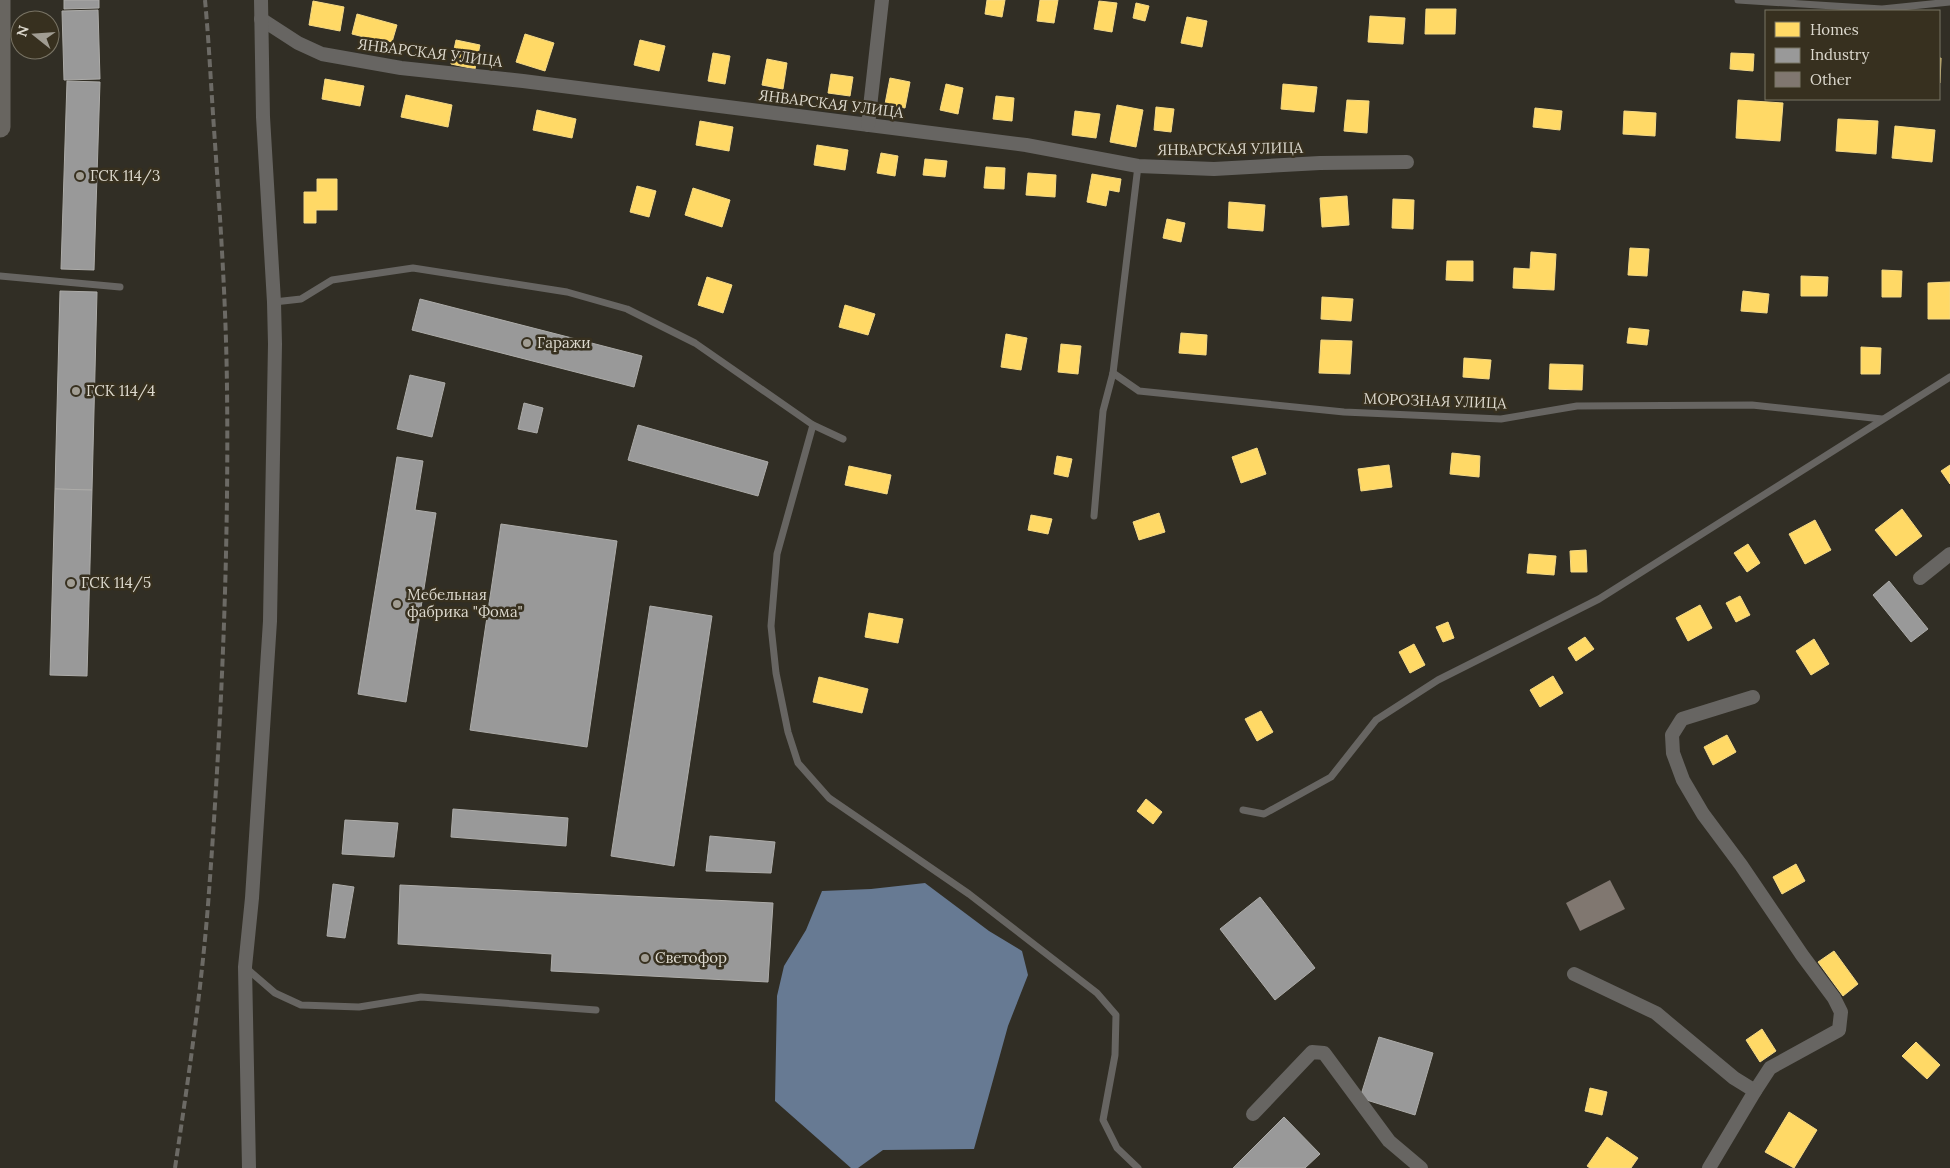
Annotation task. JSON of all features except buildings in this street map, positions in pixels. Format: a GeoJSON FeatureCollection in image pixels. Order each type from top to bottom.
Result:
{"type":"FeatureCollection","features":[{"type":"Feature","properties":{"kind":"main road"},"geometry":{"type":"LineString","coordinates":[[0,0],[0,127]]}},
{"type":"Feature","properties":{"kind":"street"},"geometry":{"type":"LineString","coordinates":[[249,1168],[245,967],[252,898],[270,621],[274,302],[263,117],[261,0]]}},
{"type":"Feature","properties":{"kind":"street"},"geometry":{"type":"LineString","coordinates":[[868,125],[882,0]]}},
{"type":"Feature","properties":{"kind":"street","name":"ЯНВАРСКАЯ УЛИЦА"},"geometry":{"type":"LineString","coordinates":[[261,20],[298,43],[322,54],[401,68],[523,81],[1026,145],[1138,166],[1214,169],[1320,163],[1407,162]]}},
{"type":"Feature","properties":{"kind":"street"},"geometry":{"type":"LineString","coordinates":[[1920,578],[1950,554]]}},
{"type":"Feature","properties":{"kind":"street"},"geometry":{"type":"LineString","coordinates":[[1709,1168],[1770,1068],[1839,1030],[1840,1012],[1834,998],[1703,814],[1683,780],[1673,753],[1672,735],[1682,720],[1753,697]]}},
{"type":"Feature","properties":{"kind":"street"},"geometry":{"type":"LineString","coordinates":[[1574,974],[1656,1013],[1734,1078],[1755,1090]]}},
{"type":"Feature","properties":{"kind":"street"},"geometry":{"type":"LineString","coordinates":[[1253,1114],[1312,1052],[1324,1053],[1389,1141],[1421,1168]]}},
{"type":"Feature","properties":{"kind":"lane"},"geometry":{"type":"LineString","coordinates":[[1738,0],[1882,9],[1950,2]]}},
{"type":"Feature","properties":{"kind":"lane"},"geometry":{"type":"LineString","coordinates":[[1094,516],[1103,411],[1113,373],[1138,166]]}},
{"type":"Feature","properties":{"kind":"lane"},"geometry":{"type":"LineString","coordinates":[[274,302],[301,299],[332,280],[413,268],[567,292],[628,309],[695,343],[813,425],[843,439]]}},
{"type":"Feature","properties":{"kind":"lane"},"geometry":{"type":"LineString","coordinates":[[0,276],[120,287]]}},
{"type":"Feature","properties":{"kind":"lane","name":"МОРОЗНАЯ УЛИЦА"},"geometry":{"type":"LineString","coordinates":[[1113,373],[1139,391],[1344,412],[1501,419],[1577,406],[1752,405],[1882,419]]}},
{"type":"Feature","properties":{"kind":"lane"},"geometry":{"type":"LineString","coordinates":[[1243,810],[1264,814],[1331,777],[1376,720],[1391,710],[1438,680],[1599,599],[1882,419],[1950,378]]}},
{"type":"Feature","properties":{"kind":"lane"},"geometry":{"type":"LineString","coordinates":[[813,425],[777,554],[771,626],[776,673],[788,732],[798,764],[829,798],[969,894],[1097,993],[1116,1015],[1115,1055],[1103,1120],[1117,1148],[1138,1168]]}},
{"type":"Feature","properties":{"kind":"lane"},"geometry":{"type":"LineString","coordinates":[[245,967],[274,993],[301,1005],[359,1007],[421,997],[596,1010]]}},
{"type":"Feature","properties":{"kind":"water"},"geometry":{"type":"Polygon","coordinates":[[[925,883],[989,931],[1022,951],[1028,975],[1008,1026],[974,1149],[883,1150],[858,1168],[851,1168],[775,1101],[777,996],[784,966],[806,930],[822,891],[871,889],[925,883]]]}},
{"type":"Feature","properties":{"kind":"railway"},"geometry":{"type":"LineString","coordinates":[[175,1168],[198,1004],[208,905],[217,776],[227,517],[225,323],[205,0]]}},
{"type":"Feature","properties":{"kind":"place","name":"ГСК 114/3"},"geometry":{"type":"Point","coordinates":[80,176]}},
{"type":"Feature","properties":{"kind":"place","name":"Гаражи"},"geometry":{"type":"Point","coordinates":[527,343]}},
{"type":"Feature","properties":{"kind":"place","name":"ГСК 114/4"},"geometry":{"type":"Point","coordinates":[76,391]}},
{"type":"Feature","properties":{"kind":"place","name":"ГСК 114/5"},"geometry":{"type":"Point","coordinates":[71,583]}},
{"type":"Feature","properties":{"kind":"place","name":"Мебельная фабрика \"Фома\""},"geometry":{"type":"Point","coordinates":[397,604]}},
{"type":"Feature","properties":{"kind":"place","name":"Светофор"},"geometry":{"type":"Point","coordinates":[645,958]}}]}
